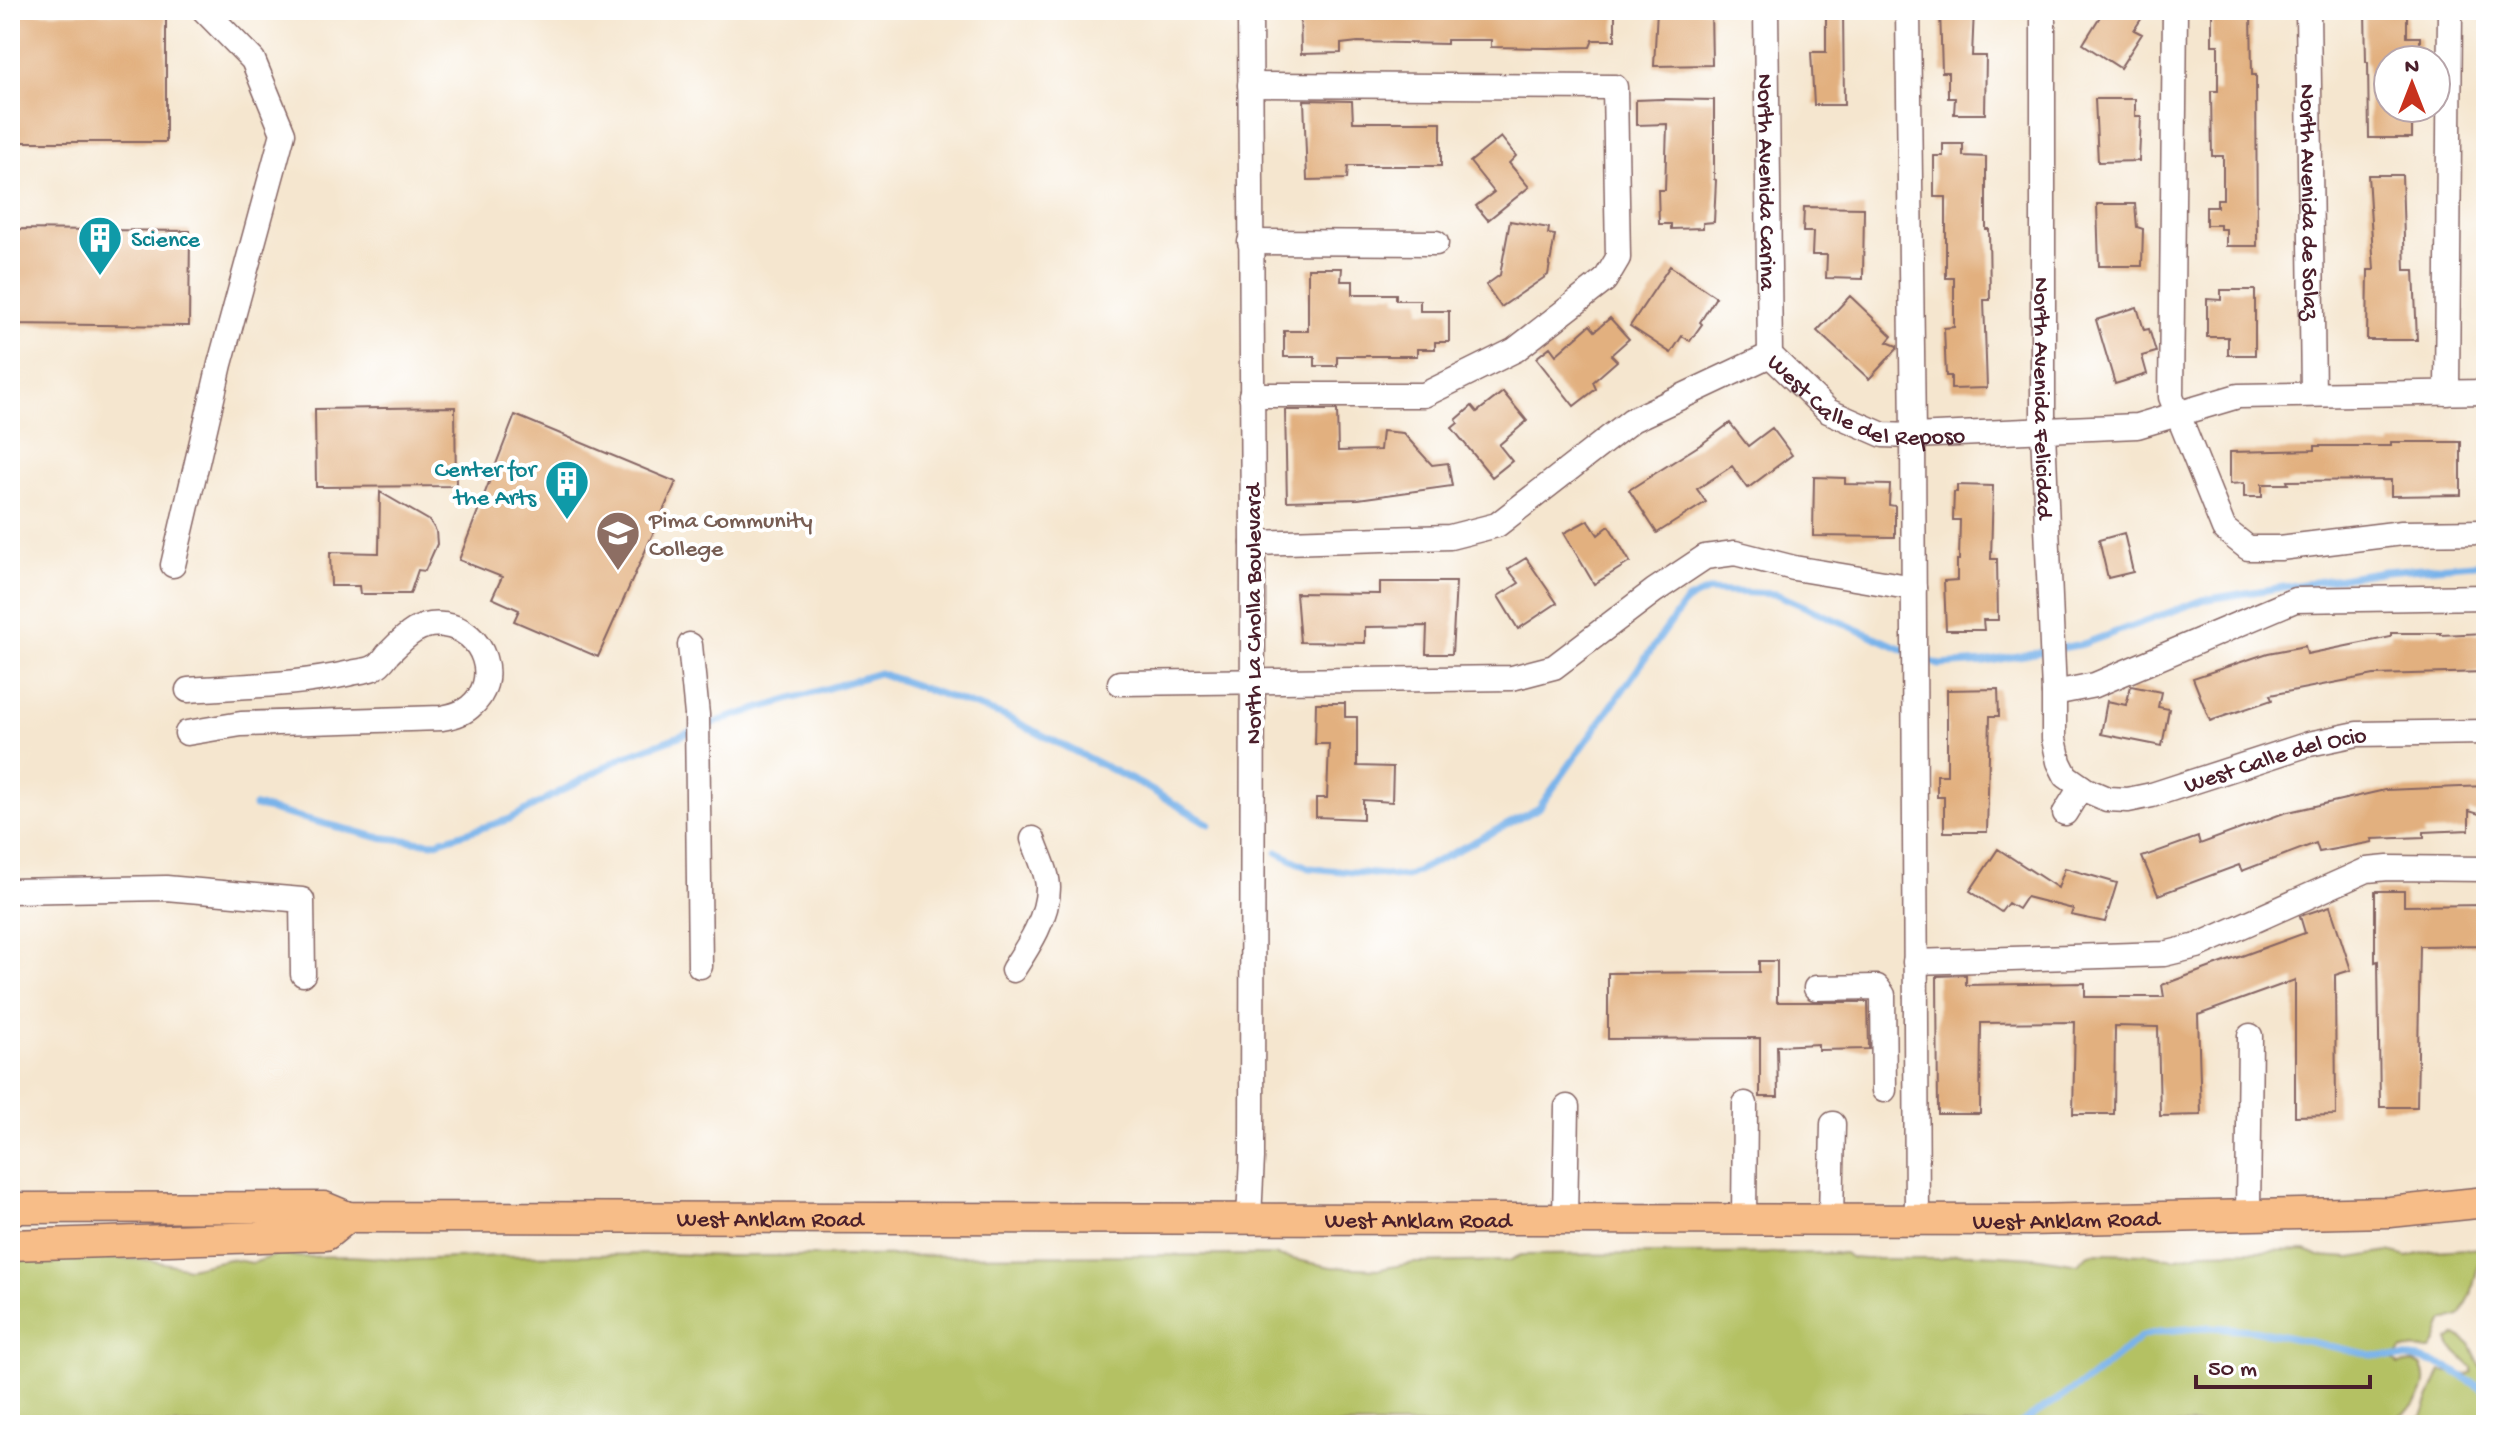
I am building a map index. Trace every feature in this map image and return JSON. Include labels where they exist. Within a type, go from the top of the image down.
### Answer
[{"type":"main road","name":"West Anklam Road","points":[[10,1208],[324,1207],[348,1217],[2029,1220],[2390,1212],[2486,1202]]},
{"type":"main road","name":"West Anklam Road","points":[[10,1245],[326,1235],[348,1217]]},
{"type":"main road","points":[[10,1233],[46,1245]]},
{"type":"street","points":[[173,565],[220,364],[283,133],[253,60],[204,10]]},
{"type":"street","name":"North La Cholla Boulevard","points":[[1249,1218],[1252,1158],[1253,543],[1250,10]]},
{"type":"street","name":"North Avenida Carina","points":[[1766,10],[1770,355]]},
{"type":"street","points":[[1908,10],[1917,1220]]},
{"type":"street","name":"North Avenida Felicidad","points":[[2043,10],[2043,431],[2054,739],[2059,762],[2066,776],[2076,784]]},
{"type":"street","points":[[2175,10],[2171,397],[2224,529],[2248,548],[2280,548],[2402,533],[2486,532]]},
{"type":"street","name":"North Avenida de Solaz","points":[[2308,10],[2313,394]]},
{"type":"street","points":[[2447,393],[2450,10]]},
{"type":"street","points":[[1250,85],[1615,87],[1618,258],[1605,280],[1515,350],[1424,395],[1251,395]]},
{"type":"street","points":[[1250,242],[1436,243]]},
{"type":"street","name":"West Calle del Reposo","points":[[1253,543],[1450,537],[1497,525],[1632,420],[1770,355],[1828,411],[1883,435],[2137,426],[2238,396],[2486,392]]},
{"type":"street","points":[[1120,683],[1512,678],[1554,667],[1654,591],[1705,557],[1735,553],[1794,568],[1914,588]]},
{"type":"street","points":[[2054,693],[2095,685],[2295,600],[2486,597]]},
{"type":"street","points":[[187,733],[241,724],[442,718],[456,715],[470,707],[480,695],[486,681],[487,665],[473,637],[444,625],[422,625],[407,635],[375,667],[323,679],[188,690]]},
{"type":"street","points":[[690,645],[697,715],[700,966]]},
{"type":"street","name":"West Calle del Ocio","points":[[2076,784],[2107,799],[2128,800],[2309,744],[2357,734],[2486,732]]},
{"type":"street","points":[[2065,813],[2076,784]]},
{"type":"street","points":[[1013,970],[1029,946],[1044,912],[1049,887],[1033,839]]},
{"type":"street","points":[[1915,962],[2164,954],[2197,946],[2367,870],[2486,869]]},
{"type":"street","points":[[10,891],[166,888],[302,900],[303,974]]},
{"type":"street","points":[[1816,988],[1877,987],[1883,995],[1884,1090]]},
{"type":"street","points":[[2248,1214],[2250,1036]]},
{"type":"street","points":[[1744,1219],[1745,1104]]},
{"type":"street","points":[[1565,1219],[1567,1107]]},
{"type":"street","points":[[1831,1219],[1833,1124]]},
{"type":"green space","points":[[2486,1248],[2486,1263],[2478,1266],[2471,1295],[2460,1316],[2444,1321],[2431,1350],[2402,1349],[2394,1360],[2398,1365],[2414,1363],[2422,1366],[2425,1377],[2421,1396],[2399,1417],[2379,1425],[10,1425],[10,1259],[85,1257],[149,1260],[189,1268],[229,1259],[253,1263],[279,1254],[409,1260],[671,1254],[1273,1255],[1331,1267],[1380,1269],[1414,1263],[1509,1261],[1521,1255],[1845,1253],[1851,1258],[1865,1259],[1941,1259],[1956,1254],[1980,1254],[2034,1257],[2078,1264],[2093,1253],[2147,1254],[2174,1259],[2202,1252],[2306,1250],[2319,1256],[2351,1258],[2389,1252],[2408,1257],[2431,1251]]},
{"type":"green space","points":[[2456,1335],[2470,1344],[2482,1369],[2486,1370],[2486,1425],[2408,1425],[2422,1416],[2441,1371],[2468,1375],[2473,1372],[2473,1368],[2450,1346],[2449,1340]]},
{"type":"building","points":[[1300,10],[1615,10],[1615,40],[1593,40],[1590,47],[1548,48],[1491,47],[1491,40],[1447,40],[1447,44],[1358,42],[1341,44],[1341,53],[1301,54]]},
{"type":"building","points":[[1657,10],[1711,10],[1712,65],[1654,66]]},
{"type":"building","points":[[1826,10],[1843,10],[1844,105],[1814,105],[1811,52],[1826,52]]},
{"type":"building","points":[[1940,10],[1974,10],[1972,56],[1986,56],[1985,114],[1954,114],[1955,98],[1948,98],[1948,72],[1942,72]]},
{"type":"building","points":[[2104,10],[2147,10],[2134,30],[2142,34],[2120,68],[2083,44]]},
{"type":"building","points":[[2212,10],[2251,10],[2252,75],[2256,75],[2257,246],[2226,246],[2226,229],[2220,229],[2220,225],[2206,225],[2206,207],[2217,207],[2217,199],[2223,199],[2223,156],[2212,156],[2211,91],[2218,91],[2218,45],[2212,45]]},
{"type":"building","points":[[2365,10],[2407,10],[2407,37],[2420,37],[2420,44],[2372,44],[2372,124],[2412,124],[2412,138],[2369,138]]},
{"type":"building","points":[[10,13],[166,13],[166,142],[10,142]]},
{"type":"building","points":[[2095,99],[2135,99],[2135,116],[2141,116],[2139,161],[2098,162]]},
{"type":"building","points":[[1304,100],[1352,101],[1353,122],[1441,122],[1441,166],[1348,166],[1347,179],[1307,180]]},
{"type":"building","points":[[1636,100],[1714,100],[1714,222],[1703,223],[1703,228],[1671,229],[1671,224],[1659,224],[1658,190],[1665,190],[1667,124],[1636,125]]},
{"type":"building","points":[[1501,137],[1516,156],[1509,163],[1529,187],[1488,220],[1476,206],[1494,192],[1470,162]]},
{"type":"building","points":[[1943,144],[1963,144],[1963,156],[1986,157],[1990,300],[1984,300],[1987,388],[1951,389],[1951,376],[1946,376],[1944,328],[1954,327],[1954,278],[1946,278],[1946,197],[1934,197],[1934,156],[1943,156]]},
{"type":"building","points":[[2368,175],[2402,175],[2405,270],[2414,270],[2417,340],[2367,340],[2368,270],[2374,270]]},
{"type":"building","points":[[2097,204],[2135,204],[2137,227],[2143,229],[2142,266],[2099,266]]},
{"type":"building","points":[[1804,207],[1864,208],[1863,279],[1826,278],[1827,255],[1812,255],[1813,232],[1803,232]]},
{"type":"building","points":[[1510,221],[1549,228],[1548,234],[1555,235],[1548,275],[1501,307],[1486,285],[1500,275]]},
{"type":"building","name":"Science","points":[[10,229],[190,231],[189,326],[10,324]]},
{"type":"building","points":[[1670,266],[1716,297],[1690,341],[1682,336],[1671,353],[1630,326]]},
{"type":"building","points":[[1308,268],[1342,268],[1341,281],[1353,281],[1353,294],[1396,294],[1396,300],[1420,300],[1420,311],[1449,311],[1449,342],[1435,342],[1435,349],[1417,349],[1417,356],[1337,356],[1337,366],[1315,366],[1315,357],[1284,357],[1284,331],[1308,331]]},
{"type":"building","points":[[2221,290],[2255,290],[2255,355],[2228,355],[2228,337],[2207,337],[2207,299],[2221,300]]},
{"type":"building","points":[[1850,296],[1892,336],[1887,342],[1897,346],[1869,379],[1817,331]]},
{"type":"building","points":[[2137,307],[2144,330],[2149,329],[2156,352],[2142,356],[2147,374],[2115,384],[2096,320]]},
{"type":"building","points":[[1610,318],[1629,339],[1611,355],[1617,361],[1593,382],[1596,389],[1574,406],[1536,358],[1550,347],[1556,355],[1590,325],[1595,331]]},
{"type":"building","points":[[1503,392],[1527,421],[1499,445],[1512,461],[1492,477],[1452,428],[1458,423],[1456,420],[1472,406],[1477,412]]},
{"type":"building","points":[[455,407],[456,486],[316,487],[315,409]]},
{"type":"building","points":[[1285,410],[1337,410],[1338,451],[1380,450],[1382,431],[1403,433],[1432,465],[1448,463],[1452,486],[1358,499],[1287,501]]},
{"type":"building","name":"Center for the Arts","points":[[515,415],[676,482],[598,657],[514,621],[519,610],[492,598],[502,577],[459,560]]},
{"type":"building","points":[[1730,423],[1748,446],[1772,428],[1792,455],[1748,488],[1732,466],[1697,489],[1706,502],[1657,533],[1629,490]]},
{"type":"building","points":[[2391,442],[2461,442],[2461,495],[2391,496],[2391,480],[2287,481],[2288,484],[2262,484],[2262,497],[2244,497],[2244,483],[2230,484],[2230,452],[2315,450],[2315,446],[2391,446]]},
{"type":"building","points":[[1814,477],[1845,478],[1845,484],[1890,485],[1889,505],[1895,506],[1895,537],[1813,536]]},
{"type":"building","points":[[1957,485],[1993,486],[1991,559],[1997,559],[1998,620],[1983,620],[1984,630],[1946,630],[1944,581],[1957,580],[1959,560],[1960,520],[1953,520]]},
{"type":"building","points":[[380,492],[430,521],[436,531],[437,544],[425,571],[418,570],[410,594],[360,594],[359,586],[331,586],[330,552],[379,553]]},
{"type":"building","points":[[1588,520],[1598,535],[1609,526],[1630,562],[1594,584],[1564,533]]},
{"type":"building","points":[[2124,533],[2133,572],[2108,578],[2099,540]]},
{"type":"building","points":[[1526,558],[1557,603],[1518,629],[1498,596],[1519,583],[1508,569]]},
{"type":"building","points":[[1380,582],[1456,582],[1452,654],[1426,654],[1427,626],[1365,627],[1365,643],[1300,642],[1296,593],[1380,594]]},
{"type":"building","points":[[2391,633],[2486,633],[2486,672],[2374,675],[2270,695],[2272,700],[2210,721],[2193,678],[2268,653],[2305,646],[2307,654],[2391,637]]},
{"type":"building","points":[[2131,686],[2161,692],[2158,707],[2169,709],[2162,746],[2101,734],[2107,701],[2126,705]]},
{"type":"building","points":[[1998,689],[1999,716],[1990,716],[1987,832],[1944,832],[1944,797],[1937,797],[1937,775],[1947,775],[1947,690]]},
{"type":"building","points":[[1316,703],[1345,703],[1345,717],[1357,717],[1357,766],[1393,767],[1392,802],[1363,800],[1363,819],[1316,817],[1316,798],[1327,798],[1329,744],[1315,744]]},
{"type":"building","points":[[2486,786],[2486,816],[2469,811],[2469,830],[2424,832],[2424,837],[2372,839],[2373,842],[2319,852],[2316,843],[2242,871],[2239,865],[2158,895],[2142,857],[2198,837],[2200,844],[2284,813],[2385,790]]},
{"type":"building","points":[[1998,849],[2058,888],[2065,868],[2117,883],[2105,922],[2071,915],[2073,909],[2026,897],[2018,909],[2008,903],[2001,912],[1970,891]]},
{"type":"building","points":[[2375,891],[2404,891],[2404,906],[2486,905],[2486,945],[2420,946],[2417,1107],[2380,1107]]},
{"type":"building","points":[[2330,906],[2351,970],[2335,975],[2336,1115],[2295,1116],[2295,980],[2198,1015],[2201,1115],[2160,1116],[2158,1027],[2115,1026],[2114,1114],[2073,1114],[2075,1022],[1981,1023],[1980,1114],[1938,1114],[1937,976],[1966,975],[1966,985],[2085,983],[2085,997],[2164,997],[2162,985],[2305,933],[2300,916]]},
{"type":"building","points":[[1759,961],[1777,961],[1777,1002],[1868,1002],[1869,1049],[1818,1050],[1818,1044],[1777,1046],[1778,1097],[1760,1097],[1760,1038],[1608,1039],[1608,973],[1759,972]]},
{"type":"waterway","points":[[1920,657],[1939,665],[1985,662],[2083,644],[2203,600],[2384,571],[2486,563]]},
{"type":"waterway","points":[[1277,852],[1309,868],[1406,877],[1539,808],[1686,601],[1708,591],[1776,594],[1909,652]]},
{"type":"waterway","points":[[255,806],[377,837],[433,843],[510,819],[623,757],[731,717],[879,673],[1004,716],[1146,787],[1209,824]]},
{"type":"waterway","points":[[2018,1425],[2088,1380],[2142,1336],[2210,1327],[2254,1330],[2372,1355],[2420,1359],[2447,1367],[2486,1391]]},
{"type":"place","name":"Science","points":[[100,277]]},
{"type":"place","name":"Center for the Arts","points":[[567,521]]},
{"type":"place","name":"Pima Community College","points":[[618,572]]}]
